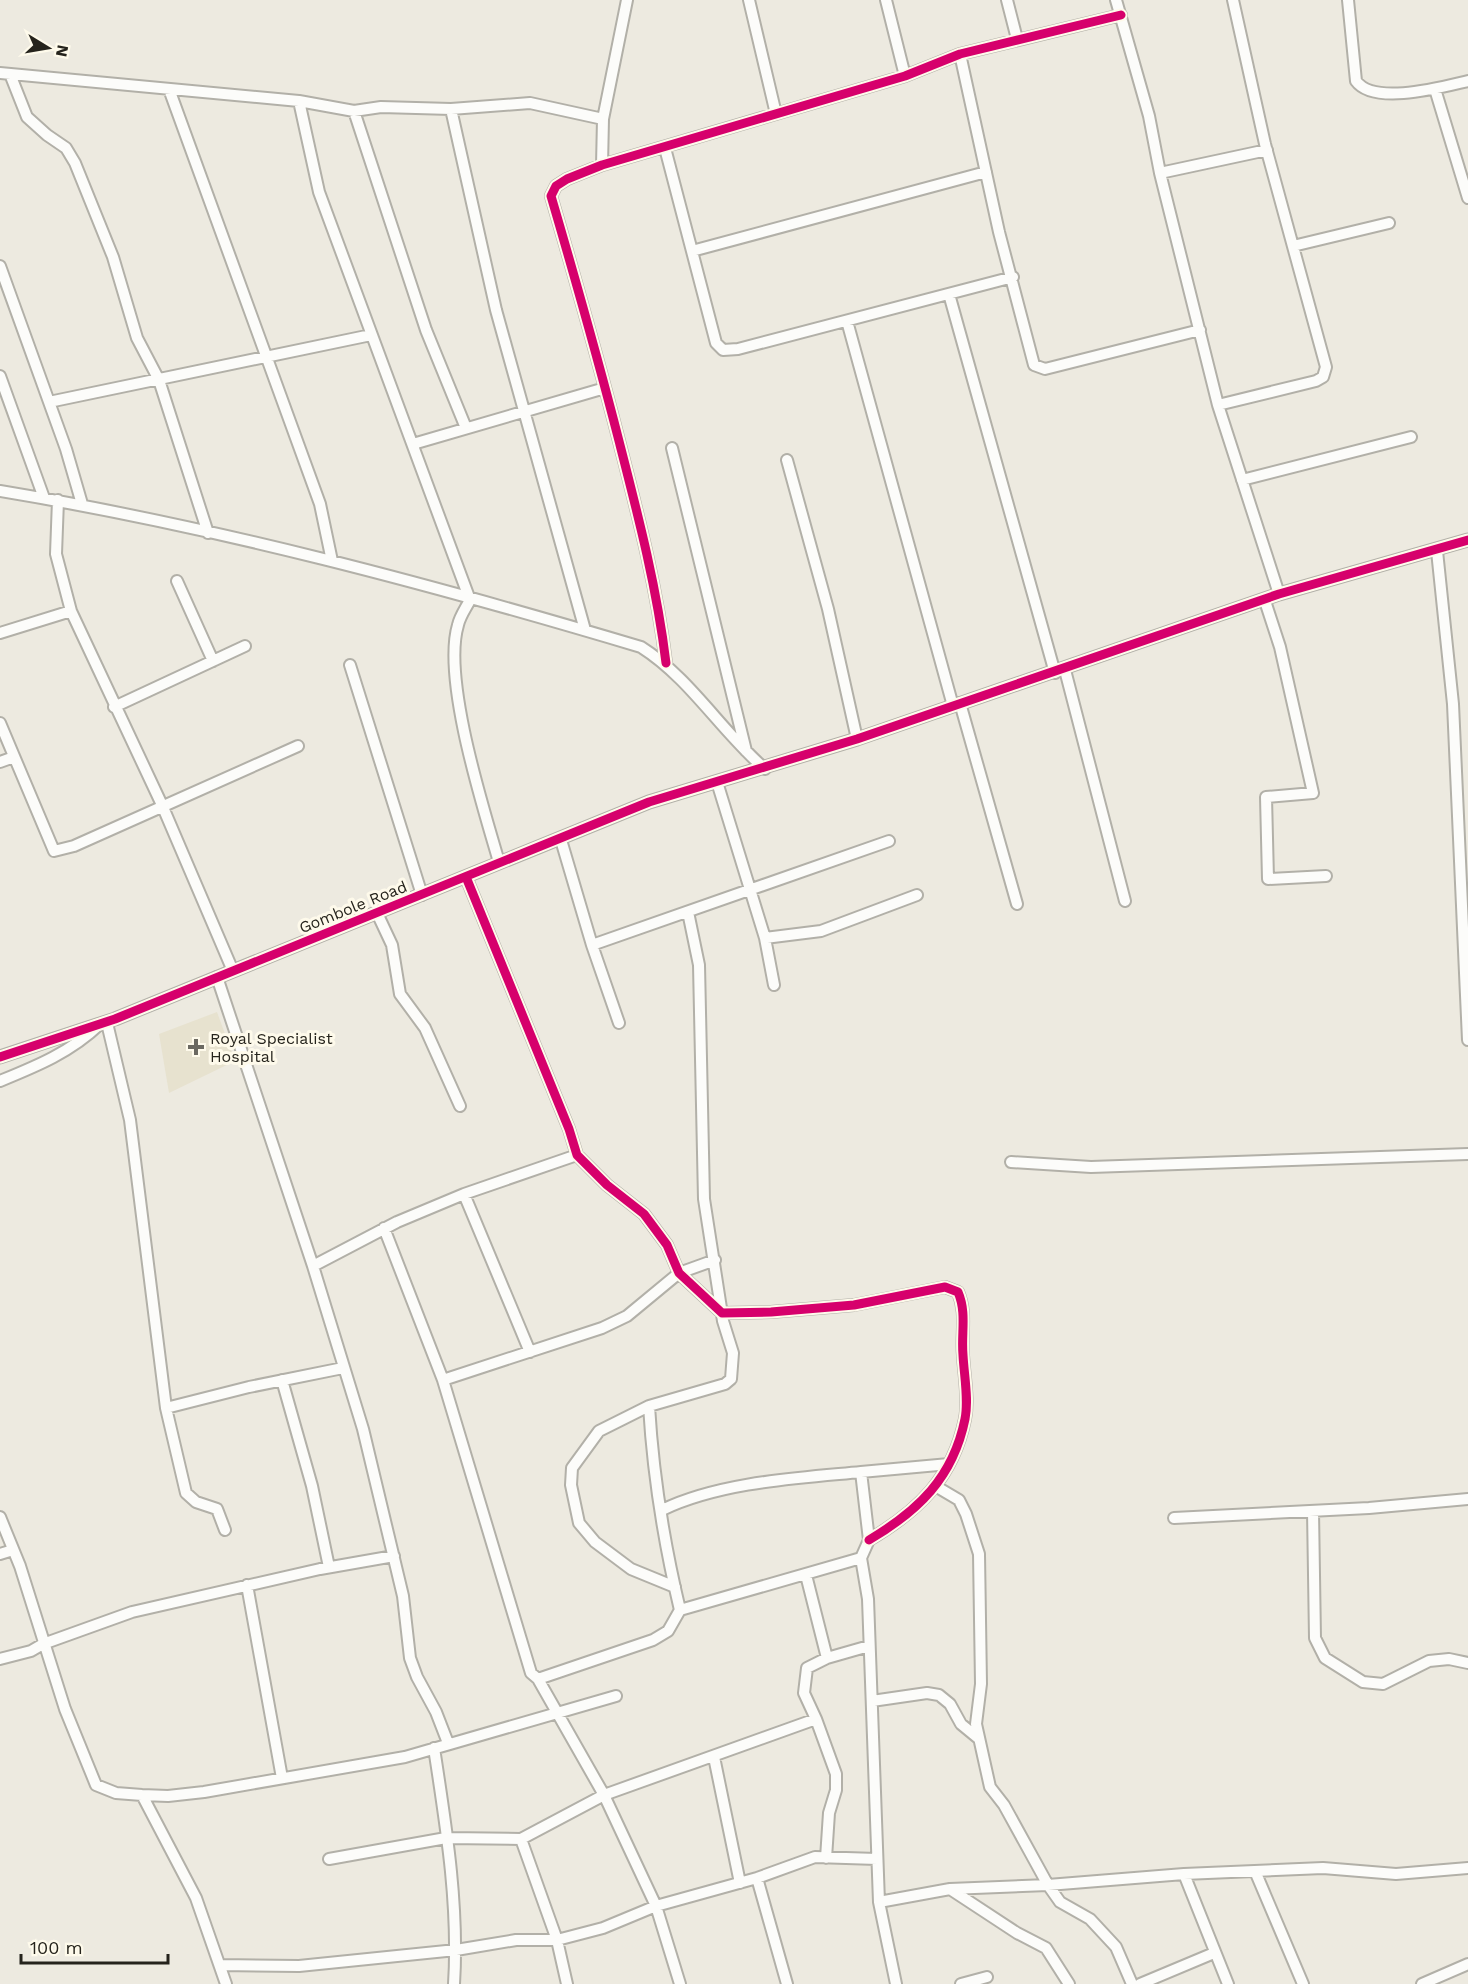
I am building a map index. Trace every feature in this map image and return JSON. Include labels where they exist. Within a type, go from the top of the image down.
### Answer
[{"type":"street","points":[[602,165],[603,119],[627,0]]},
{"type":"street","points":[[749,0],[776,114]]},
{"type":"street","points":[[886,0],[905,76]]},
{"type":"street","points":[[1006,0],[1017,39]]},
{"type":"street","points":[[1116,0],[1149,116],[1160,174],[1218,405],[1279,594]]},
{"type":"street","points":[[1218,405],[1323,377],[1326,367],[1267,150],[1233,0]]},
{"type":"street","points":[[1348,0],[1356,81],[1361,88],[1371,92],[1435,88],[1468,81]]},
{"type":"street","points":[[666,663],[660,614],[643,534],[551,196],[556,186],[567,178],[602,165],[905,76],[960,54],[1121,15]]},
{"type":"street","points":[[960,54],[986,172],[1034,365],[1045,369],[1200,330]]},
{"type":"street","points":[[5,73],[300,101],[354,111],[381,107],[451,109],[530,103],[603,119]]},
{"type":"street","points":[[5,73],[27,117],[66,148],[75,163],[113,256],[137,338],[159,380],[208,533]]},
{"type":"street","points":[[1435,88],[1468,198]]},
{"type":"street","points":[[169,89],[320,504],[332,561]]},
{"type":"street","points":[[300,101],[319,192],[470,600],[458,624],[454,676],[482,804],[499,862]]},
{"type":"street","points":[[451,109],[496,310],[585,630]]},
{"type":"street","points":[[354,111],[426,330],[466,428]]},
{"type":"street","points":[[665,148],[716,343],[723,350],[738,350],[1013,277]]},
{"type":"street","points":[[1160,174],[1267,150]]},
{"type":"street","points":[[692,250],[986,172]]},
{"type":"street","points":[[1293,246],[1389,223]]},
{"type":"street","points":[[0,266],[49,402],[82,504]]},
{"type":"street","points":[[949,294],[1125,901]]},
{"type":"street","points":[[847,321],[1017,904]]},
{"type":"street","points":[[49,402],[371,334]]},
{"type":"street","points":[[0,376],[44,498]]},
{"type":"street","points":[[413,444],[523,410],[605,388]]},
{"type":"street","points":[[1242,480],[1411,437]]},
{"type":"street","points":[[672,448],[747,754]]},
{"type":"street","points":[[787,460],[828,609],[857,739]]},
{"type":"street","points":[[0,491],[82,504],[332,561],[641,647],[666,663],[747,754],[765,769]]},
{"type":"street","points":[[58,500],[56,554],[71,611],[114,707],[162,805],[233,970]]},
{"type":"street","name":"Gombole Road","points":[[0,1057],[104,1023],[499,862],[561,840],[649,802],[765,769],[857,739],[1265,601],[1279,594],[1437,551],[1468,540]]},
{"type":"street","points":[[1437,551],[1453,704],[1468,980],[1468,1040]]},
{"type":"street","points":[[177,581],[213,661]]},
{"type":"street","points":[[1265,601],[1280,647],[1313,793],[1266,797],[1268,879],[1326,876]]},
{"type":"street","points":[[0,633],[71,611]]},
{"type":"street","points":[[114,707],[245,646]]},
{"type":"street","points":[[350,665],[422,895]]},
{"type":"street","points":[[0,723],[54,851],[74,846],[298,746]]},
{"type":"street","points":[[0,762],[14,757]]},
{"type":"street","points":[[717,782],[765,939],[774,985]]},
{"type":"street","points":[[561,840],[592,945],[619,1023]]},
{"type":"street","points":[[592,945],[889,841]]},
{"type":"street","points":[[466,877],[569,1129],[577,1155],[649,1220],[667,1245],[679,1273],[722,1313],[771,1312],[854,1305],[945,1287],[958,1293],[964,1311],[966,1419],[938,1487],[896,1524],[869,1540]]},
{"type":"street","points":[[765,939],[821,931],[917,895]]},
{"type":"street","points":[[675,1587],[631,1569],[595,1542],[579,1523],[571,1485],[572,1468],[599,1431],[649,1406],[725,1384],[731,1379],[733,1353],[722,1313],[704,1199],[699,965],[688,912]]},
{"type":"street","points":[[377,913],[392,945],[400,994],[425,1028],[460,1106]]},
{"type":"street","points":[[217,977],[313,1266],[363,1429],[403,1596],[411,1658],[417,1677],[436,1712],[448,1743]]},
{"type":"street","points":[[0,1081],[50,1060],[81,1042],[104,1023],[130,1120],[166,1408],[186,1493],[195,1502],[217,1509],[225,1530]]},
{"type":"street","points":[[1011,1161],[1091,1167],[1468,1154]]},
{"type":"street","points":[[313,1266],[384,1228],[464,1194],[577,1155]]},
{"type":"street","points":[[464,1194],[530,1352]]},
{"type":"street","points":[[384,1228],[443,1380],[531,1673],[538,1679],[604,1795],[656,1906],[680,1984]]},
{"type":"street","points":[[443,1380],[530,1352],[627,1316],[679,1273],[715,1260]]},
{"type":"street","points":[[166,1408],[343,1368]]},
{"type":"street","points":[[282,1380],[312,1486],[329,1567]]},
{"type":"street","points":[[538,1679],[654,1640],[668,1631],[680,1610],[665,1545],[662,1510],[651,1445],[649,1406]]},
{"type":"street","points":[[662,1510],[688,1497],[827,1474],[949,1464]]},
{"type":"street","points":[[861,1472],[869,1540],[861,1558],[868,1599],[879,1902],[896,1984]]},
{"type":"street","points":[[938,1487],[958,1500],[966,1514],[979,1554],[981,1684],[975,1724],[990,1787],[1004,1805],[1048,1885],[1060,1902],[1090,1919],[1116,1947],[1132,1984]]},
{"type":"street","points":[[1174,1518],[1313,1511],[1468,1499]]},
{"type":"street","points":[[1313,1511],[1315,1638],[1325,1658],[1363,1682],[1383,1684],[1429,1661],[1449,1659],[1468,1662]]},
{"type":"street","points":[[0,1517],[65,1709],[96,1785],[116,1793],[142,1795],[192,1793],[405,1757],[616,1696]]},
{"type":"street","points":[[0,1554],[13,1550]]},
{"type":"street","points":[[0,1659],[31,1651],[43,1644],[132,1612],[329,1567],[394,1556]]},
{"type":"street","points":[[680,1610],[861,1558]]},
{"type":"street","points":[[806,1575],[827,1658]]},
{"type":"street","points":[[247,1585],[282,1778]]},
{"type":"street","points":[[826,1858],[829,1813],[836,1790],[836,1774],[804,1693],[807,1668],[827,1658],[869,1646]]},
{"type":"street","points":[[872,1701],[927,1693],[939,1695],[950,1704],[961,1724],[978,1738]]},
{"type":"street","points":[[328,1859],[446,1838],[521,1839],[604,1795],[816,1719]]},
{"type":"street","points":[[434,1748],[454,1889],[456,1950],[454,1984]]},
{"type":"street","points":[[714,1756],[740,1882]]},
{"type":"street","points":[[142,1795],[196,1898],[226,1984]]},
{"type":"street","points":[[521,1839],[557,1940],[567,1984]]},
{"type":"street","points":[[220,1965],[299,1966],[456,1950],[516,1940],[557,1940],[603,1928],[656,1906],[757,1878],[815,1857],[877,1859]]},
{"type":"street","points":[[879,1902],[950,1889],[1048,1885],[1184,1874],[1323,1868],[1396,1874],[1468,1868]]},
{"type":"street","points":[[1255,1871],[1303,1984]]},
{"type":"street","points":[[1184,1874],[1228,1984]]},
{"type":"street","points":[[757,1878],[788,1984]]},
{"type":"street","points":[[950,1889],[1017,1933],[1046,1948],[1069,1984]]},
{"type":"street","points":[[1140,1984],[1214,1953]]},
{"type":"street","points":[[1422,1984],[1468,1964]]},
{"type":"street","points":[[961,1984],[987,1977]]},
{"type":"shaded area","name":"Royal Specialist Hospital","points":[[217,1012],[235,1061],[169,1093],[159,1034]]},
{"type":"cycle path","points":[[666,663],[652,579],[633,496],[595,349],[551,196],[556,186],[602,165],[905,76],[960,54],[1121,15]]},
{"type":"cycle path","points":[[0,1057],[115,1019],[649,802],[857,739],[1279,594],[1468,540]]},
{"type":"cycle path","points":[[466,877],[569,1129],[577,1155],[607,1185],[644,1214],[667,1245],[679,1273],[722,1313],[771,1312],[854,1305],[945,1287],[958,1292],[963,1315],[967,1404],[959,1440],[952,1459],[931,1491],[903,1517],[869,1540]]},
{"type":"place","name":"Royal Specialist Hospital","points":[[196,1047]]}]
